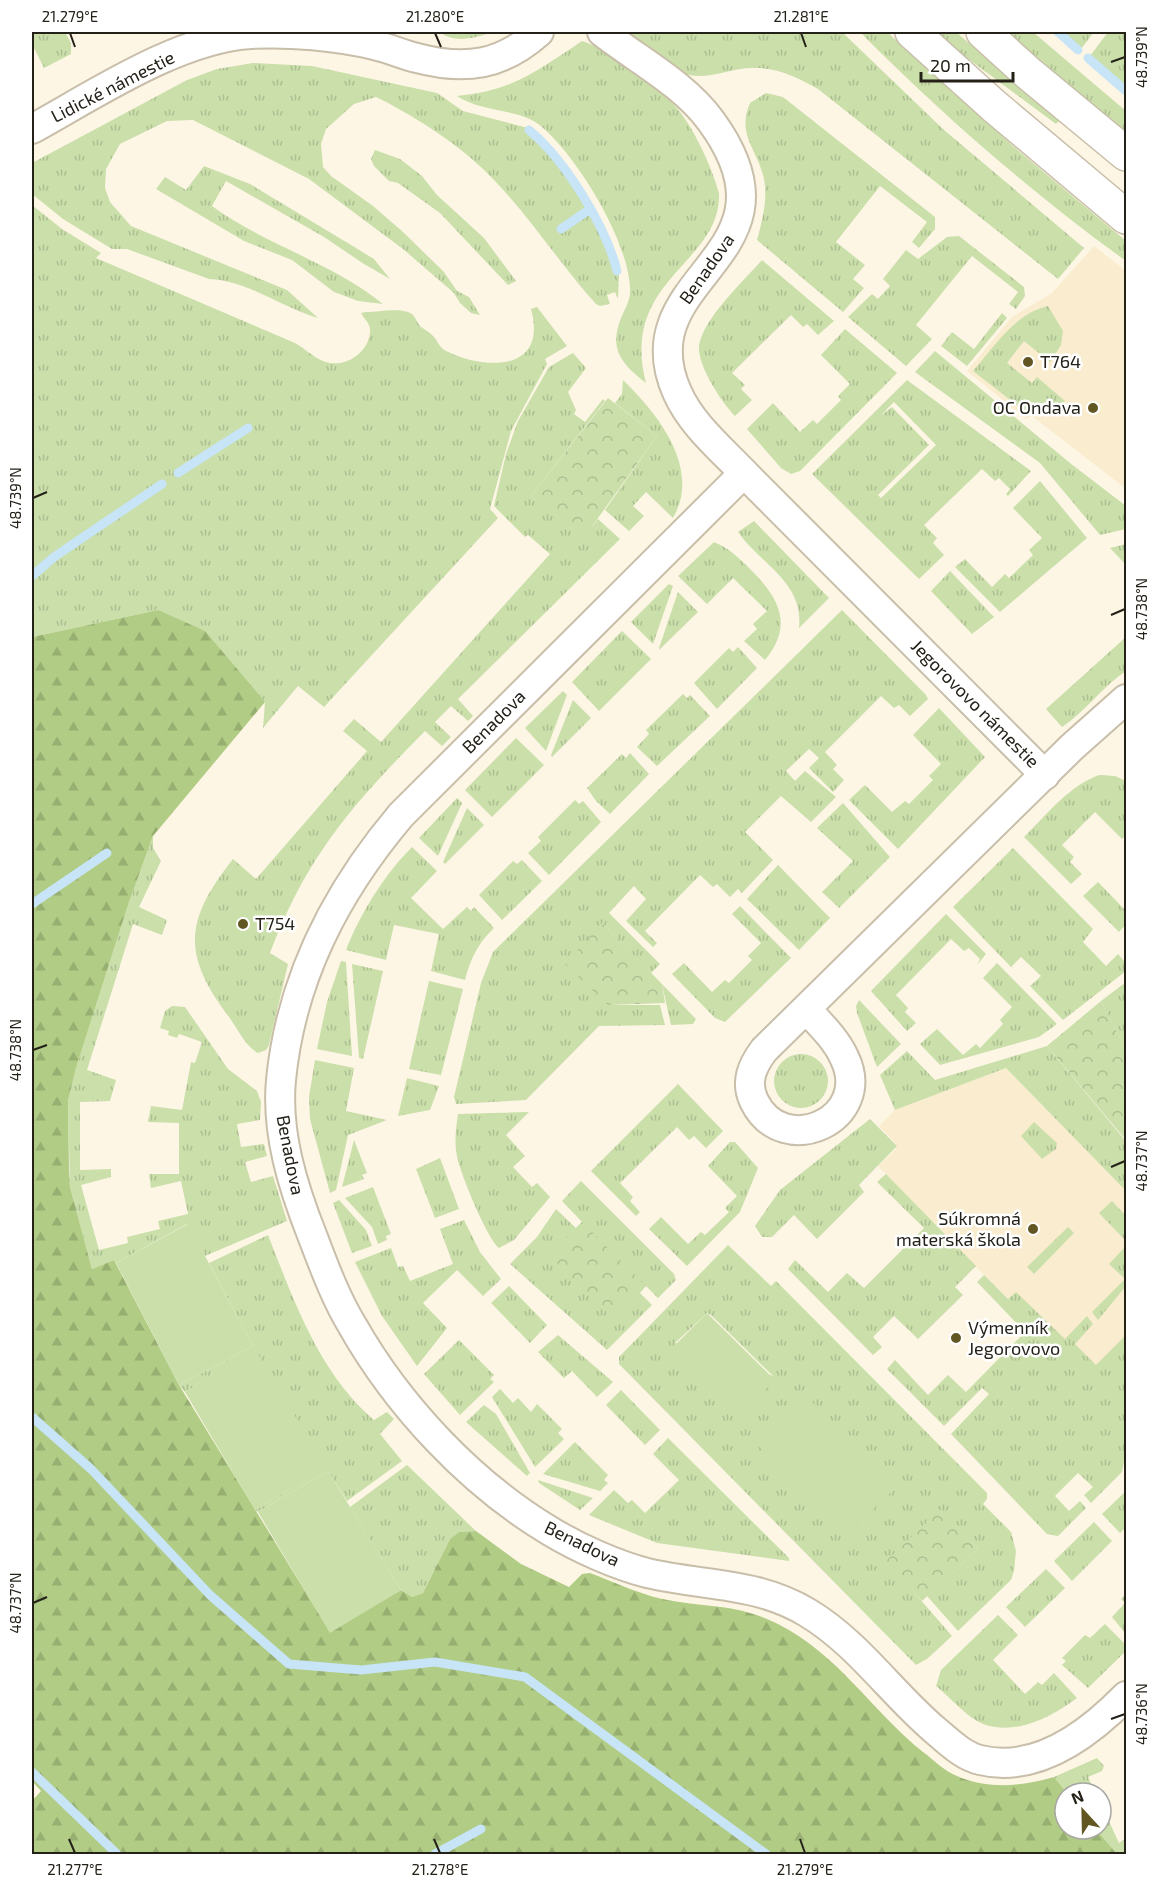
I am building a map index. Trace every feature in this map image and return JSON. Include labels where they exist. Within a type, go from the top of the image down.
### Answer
[{"type":"street","name":"Lidické námestie","points":[[32,129],[164,59],[223,39],[252,34],[376,38],[417,58],[450,65],[481,64],[507,55],[539,32]]},
{"type":"street","name":"Benadova","points":[[602,32],[701,110],[720,134],[740,181],[743,196],[735,231],[716,260],[682,301],[671,324],[667,344],[671,378],[684,406],[744,473],[401,815],[370,852],[348,884],[327,919],[308,971],[285,1053],[281,1082],[281,1123],[296,1193],[336,1294],[376,1364],[438,1438],[468,1469],[511,1504],[551,1532],[646,1573],[748,1588],[808,1612],[856,1653],[943,1737],[966,1755],[982,1761],[1011,1762],[1044,1755],[1068,1744],[1106,1717],[1126,1696]]},
{"type":"street","points":[[912,32],[994,106],[1126,217]]},
{"type":"street","points":[[983,32],[1027,72],[1126,154]]},
{"type":"street","name":"Jegorovovo námestie","points":[[744,473],[1045,775],[807,1010]]},
{"type":"street","points":[[1045,775],[1121,714]]},
{"type":"shaded area","points":[[1094,246],[1126,271],[1126,489],[1032,416],[1026,419],[967,371],[1012,317],[1052,293]]},
{"type":"shaded area","name":"Súkromná materská škola","points":[[1006,1068],[1126,1191],[1126,1414],[984,1275],[878,1166],[896,1149],[896,1144],[879,1126],[895,1110]]},
{"type":"green space","points":[[32,32],[65,32],[71,43],[71,54],[44,68],[32,44]]},
{"type":"green space","points":[[440,32],[492,32],[472,38],[458,39]]},
{"type":"green space","points":[[627,32],[842,32],[944,130],[1084,248],[1058,279],[818,89],[786,74],[761,68],[700,76],[683,73],[660,60]]},
{"type":"green space","points":[[860,32],[887,32],[1014,147],[1126,241],[1126,261],[988,152]]},
{"type":"green space","points":[[932,32],[956,32],[1059,121],[1056,124]]},
{"type":"green space","points":[[1007,32],[1033,32],[1126,111],[1126,133]]},
{"type":"green space","points":[[1062,32],[1094,32],[1081,49]]},
{"type":"green space","points":[[1108,32],[1126,32],[1126,88],[1090,56]]},
{"type":"green space","points":[[582,41],[593,45],[632,70],[658,89],[676,107],[702,148],[719,194],[715,218],[705,238],[658,296],[646,319],[641,348],[646,383],[625,363],[617,348],[617,329],[630,296],[627,269],[611,224],[585,179],[556,141],[533,121],[512,113],[478,105],[457,96],[493,90],[523,78]]},
{"type":"green space","points":[[253,63],[312,66],[437,93],[463,111],[528,128],[527,131],[567,176],[593,216],[611,255],[615,272],[619,273],[618,299],[615,292],[607,295],[610,304],[600,306],[596,304],[513,201],[483,169],[432,129],[376,97],[354,104],[326,129],[321,144],[323,167],[331,176],[373,206],[403,232],[444,272],[457,291],[469,297],[480,315],[471,313],[460,303],[454,293],[403,249],[309,179],[193,120],[167,121],[120,144],[106,169],[105,188],[110,202],[131,226],[287,290],[318,318],[238,284],[209,279],[127,249],[112,249],[63,219],[32,194],[32,163],[187,80],[217,69]]},
{"type":"green space","points":[[766,93],[783,97],[935,217],[935,229],[919,248],[912,242],[927,222],[880,186],[836,242],[865,265],[853,279],[864,288],[843,312],[757,240],[764,210],[765,187],[745,124],[750,103]]},
{"type":"green space","points":[[375,150],[400,159],[422,176],[437,195],[484,238],[516,281],[508,285],[440,213],[398,183],[389,181],[374,166],[371,159]]},
{"type":"green space","points":[[204,166],[250,184],[374,259],[390,279],[324,237],[226,181],[212,206],[254,232],[342,276],[383,304],[358,301],[334,292],[292,260],[244,241],[156,189],[165,177],[186,190]]},
{"type":"green space","points":[[32,205],[62,229],[101,253],[96,258],[295,343],[323,361],[339,363],[361,352],[366,345],[370,329],[361,313],[393,310],[411,313],[420,326],[433,336],[444,350],[479,362],[510,361],[522,355],[531,345],[534,329],[531,309],[537,307],[567,346],[545,359],[547,364],[511,431],[490,509],[498,518],[324,707],[298,686],[263,728],[265,702],[158,610],[32,637]]},
{"type":"green space","points":[[959,236],[1024,287],[1025,296],[1016,309],[1009,304],[1018,292],[972,256],[916,325],[932,339],[906,366],[848,317],[872,294],[878,299],[890,286],[883,279],[906,250],[918,259],[947,237]]},
{"type":"green space","points":[[762,260],[834,321],[818,335],[807,324],[803,327],[791,315],[732,373],[745,385],[741,389],[752,400],[735,416],[717,393],[706,373],[699,354],[699,346],[702,335],[716,312]]},
{"type":"green space","points":[[1048,306],[1063,331],[1061,345],[1050,362],[1024,341],[1007,363],[1032,383],[1037,377],[1065,401],[1055,415],[1041,403],[1034,413],[1022,409],[973,371],[1015,324],[1036,310]]},
{"type":"green space","points":[[1002,313],[1007,318],[967,366],[941,346],[952,332],[974,349]]},
{"type":"green space","points":[[845,329],[897,373],[800,471],[791,474],[781,468],[747,429],[773,403],[800,432],[813,420],[817,424],[841,400],[838,396],[850,384],[821,355]]},
{"type":"green space","points":[[935,351],[1070,463],[1126,506],[1126,529],[1100,535],[1040,463],[915,372]]},
{"type":"green space","points":[[573,353],[586,368],[568,392],[576,410],[574,414],[585,422],[603,399],[605,401],[531,496],[583,538],[598,519],[620,539],[458,699],[473,716],[468,721],[451,706],[435,722],[451,737],[442,746],[425,731],[354,807],[334,833],[300,887],[270,953],[288,964],[269,1045],[266,1050],[258,1053],[242,1037],[203,975],[197,956],[195,938],[198,920],[205,901],[233,859],[256,879],[367,751],[343,731],[354,719],[381,742],[550,554],[528,535],[525,537],[494,506],[506,454],[518,421],[549,367]]},
{"type":"green space","points":[[623,380],[649,408],[672,443],[679,461],[682,480],[681,499],[673,518],[646,492],[633,506],[644,516],[629,531],[605,510],[657,436],[615,403],[622,394]]},
{"type":"green space","points":[[907,380],[1031,471],[1008,496],[1006,494],[1010,489],[999,478],[995,481],[982,469],[924,525],[937,538],[933,543],[944,555],[919,579],[812,474]],"holes":[[[894,402],[936,445],[881,498],[878,495],[929,445],[892,407],[880,416]]]},
{"type":"green space","points":[[608,398],[657,436],[583,539],[531,496]]},
{"type":"green space","points":[[1040,481],[1087,538],[1000,612],[955,567],[965,559],[992,587],[1005,574],[1009,578],[1033,555],[1029,550],[1042,538],[1013,508]]},
{"type":"green space","points":[[754,521],[829,598],[799,628],[799,612],[788,586],[738,532]]},
{"type":"green space","points":[[714,542],[729,550],[742,561],[761,580],[775,602],[781,624],[774,647],[765,660],[744,641],[757,629],[753,624],[767,611],[733,578],[707,604],[678,576]]},
{"type":"green space","points":[[1126,544],[1126,565],[1110,548]]},
{"type":"green space","points":[[950,571],[994,617],[972,634],[931,591]]},
{"type":"green space","points":[[669,584],[673,586],[653,644],[631,622]]},
{"type":"green space","points":[[678,592],[698,612],[659,650],[659,648]]},
{"type":"green space","points":[[158,610],[205,631],[265,702],[153,836],[129,902],[76,1068],[68,1101],[70,1187],[92,1269],[114,1260],[179,1385],[330,1632],[401,1590],[412,1597],[423,1593],[450,1539],[459,1532],[476,1531],[521,1564],[569,1587],[582,1574],[590,1573],[654,1597],[746,1612],[778,1624],[819,1651],[905,1736],[952,1774],[993,1785],[1030,1783],[1054,1777],[1057,1781],[1053,1781],[1053,1841],[1106,1841],[1117,1854],[32,1854],[32,1801],[41,1791],[32,1781],[32,637]]},
{"type":"green space","points":[[842,610],[928,699],[910,716],[899,705],[894,708],[881,696],[825,752],[837,765],[833,769],[844,780],[833,792],[809,768],[819,758],[809,749],[786,771],[795,781],[805,771],[836,797],[811,822],[781,796],[745,832],[773,860],[742,893],[738,889],[730,897],[717,884],[713,887],[700,875],[645,931],[657,943],[653,947],[626,921],[646,899],[634,886],[609,913],[660,964],[651,973],[602,923],[608,1005],[660,1005],[665,1025],[599,1026],[526,1100],[456,1104],[454,1097],[481,983],[493,952]]},
{"type":"green space","points":[[622,631],[651,659],[599,711],[572,682]]},
{"type":"green space","points":[[1126,637],[1126,671],[1062,727],[1046,709]]},
{"type":"green space","points":[[738,647],[757,668],[717,709],[694,683],[729,648],[733,652]]},
{"type":"green space","points":[[563,691],[567,695],[546,751],[525,728]]},
{"type":"green space","points":[[683,694],[687,698],[690,695],[710,716],[657,766],[637,747],[649,734],[646,730]]},
{"type":"green space","points":[[573,700],[591,718],[552,757],[551,755]]},
{"type":"green space","points":[[939,708],[985,757],[898,849],[849,800],[865,785],[892,812],[905,801],[909,804],[933,780],[929,776],[941,764],[913,735]]},
{"type":"green space","points":[[516,738],[544,765],[492,817],[465,790]]},
{"type":"green space","points":[[630,753],[649,774],[610,814],[596,801],[587,788],[622,754],[626,758]]},
{"type":"green space","points":[[1099,775],[1115,776],[1126,781],[1126,835],[1122,839],[1095,812],[1062,845],[1074,857],[1070,862],[1082,874],[1071,884],[1024,837],[1068,793]]},
{"type":"green space","points":[[457,798],[462,803],[438,856],[419,838]]},
{"type":"green space","points":[[575,800],[579,804],[583,801],[601,822],[549,875],[528,853],[541,841],[538,837]]},
{"type":"green space","points":[[843,803],[890,857],[839,908],[822,892],[853,861],[817,828]]},
{"type":"green space","points":[[467,808],[484,825],[445,864],[443,862]]},
{"type":"green space","points":[[153,836],[153,848],[161,861],[139,907],[167,920],[162,935],[133,924],[87,1070],[116,1080],[110,1101],[80,1102],[80,1170],[111,1169],[111,1177],[81,1185],[99,1250],[128,1243],[127,1237],[160,1229],[158,1221],[188,1214],[181,1181],[151,1188],[149,1174],[179,1174],[179,1123],[148,1122],[151,1106],[182,1110],[191,1062],[195,1063],[202,1042],[179,1034],[177,1038],[168,1035],[169,1031],[160,1028],[165,1011],[172,1006],[185,1007],[228,1069],[257,1091],[261,1102],[260,1120],[237,1124],[241,1147],[264,1144],[267,1156],[245,1162],[251,1182],[273,1176],[287,1221],[205,1256],[187,1224],[116,1263],[114,1260],[92,1269],[70,1187],[68,1101],[76,1068],[129,902]]},
{"type":"green space","points":[[412,847],[437,871],[411,898],[443,929],[467,907],[471,911],[474,907],[494,928],[476,951],[465,980],[431,971],[439,934],[394,925],[386,960],[346,950],[374,896]]},
{"type":"green space","points":[[1013,848],[1093,929],[1083,942],[1106,966],[1118,954],[1126,963],[1126,971],[1063,1020],[1030,986],[1041,976],[1021,957],[1011,967],[953,907]]},
{"type":"green space","points":[[522,860],[542,881],[502,920],[479,895],[513,861],[517,864]]},
{"type":"green space","points":[[778,865],[830,918],[799,950],[747,899]]},
{"type":"green space","points":[[1098,882],[1126,911],[1126,924],[1119,932],[1083,896]]},
{"type":"green space","points":[[740,906],[791,958],[725,1022],[715,1018],[672,974],[684,963],[712,992],[725,980],[729,983],[752,960],[748,956],[761,943],[732,914]]},
{"type":"green space","points":[[946,914],[986,954],[977,965],[980,959],[969,948],[964,951],[951,939],[896,995],[908,1008],[905,1012],[916,1023],[907,1031],[871,991]]},
{"type":"green space","points":[[602,923],[662,984],[665,1003],[608,1005],[565,964]]},
{"type":"green space","points":[[341,961],[346,962],[352,1056],[317,1049],[327,1002]]},
{"type":"green space","points":[[997,963],[1057,1024],[1039,1037],[940,1065],[920,1044],[937,1029],[963,1055],[976,1044],[980,1048],[1003,1024],[1000,1020],[1012,1007],[983,978]]},
{"type":"green space","points":[[352,964],[383,971],[363,1059],[359,1058]]},
{"type":"green space","points":[[429,981],[463,989],[441,1075],[409,1069]]},
{"type":"green space","points":[[1126,982],[1126,1050],[1101,1001]]},
{"type":"green space","points":[[662,984],[696,1019],[693,1024],[671,1025]]},
{"type":"green space","points":[[859,1000],[901,1044],[877,1067],[857,1013],[856,1006]]},
{"type":"green space","points":[[1101,1001],[1126,1050],[1125,1139],[1047,1046]]},
{"type":"green space","points":[[1047,1046],[1124,1139],[1126,1137],[1126,1191],[1006,1068],[895,1110],[880,1075],[907,1051],[935,1080]]},
{"type":"green space","points":[[796,1054],[806,1054],[816,1058],[824,1066],[828,1081],[824,1096],[816,1104],[806,1108],[796,1108],[786,1104],[778,1096],[774,1086],[774,1076],[778,1066],[786,1058]]},
{"type":"green space","points":[[315,1060],[354,1068],[346,1111],[387,1120],[348,1135],[336,1190],[330,1193],[310,1119],[309,1097]]},
{"type":"green space","points":[[407,1078],[439,1086],[430,1110],[398,1116]]},
{"type":"green space","points":[[678,1084],[723,1131],[706,1148],[694,1136],[689,1140],[677,1127],[620,1183],[633,1197],[630,1201],[640,1212],[636,1216],[591,1171]]},
{"type":"green space","points":[[529,1112],[506,1135],[525,1156],[513,1167],[532,1187],[537,1183],[550,1197],[514,1240],[499,1248],[481,1219],[459,1164],[455,1140],[458,1114]]},
{"type":"green space","points":[[870,1119],[897,1146],[859,1185],[864,1192],[817,1239],[794,1215],[772,1237],[762,1237],[755,1226],[780,1190]]},
{"type":"green space","points":[[1034,1122],[1057,1143],[1056,1149],[1042,1159],[1021,1136]]},
{"type":"green space","points":[[354,1140],[367,1173],[362,1175],[364,1179],[342,1187]]},
{"type":"green space","points":[[730,1142],[735,1142],[758,1168],[740,1212],[687,1266],[649,1229],[661,1217],[688,1244],[701,1232],[705,1235],[729,1212],[725,1208],[737,1196],[708,1166]]},
{"type":"green space","points":[[440,1158],[459,1209],[435,1218],[416,1169]]},
{"type":"green space","points":[[886,1174],[976,1266],[955,1287],[963,1295],[918,1339],[894,1316],[873,1337],[882,1347],[873,1355],[788,1269],[795,1260],[828,1292],[847,1273],[864,1288],[924,1228],[877,1182]]},
{"type":"green space","points":[[581,1181],[674,1274],[676,1280],[658,1298],[646,1286],[640,1293],[652,1305],[607,1350],[510,1264],[537,1237],[556,1209],[576,1228],[582,1222],[562,1201]]},
{"type":"green space","points":[[373,1187],[391,1234],[386,1236],[387,1240],[378,1244],[372,1227],[345,1198]]},
{"type":"green space","points":[[339,1200],[366,1230],[372,1246],[352,1253],[333,1203]]},
{"type":"green space","points":[[1112,1201],[1126,1216],[1126,1241],[1099,1213]]},
{"type":"green space","points":[[464,1220],[480,1252],[501,1279],[483,1296],[457,1270],[423,1303],[447,1328],[417,1366],[382,1316],[355,1262],[391,1248],[398,1267],[403,1266],[410,1281],[453,1264],[440,1229]]},
{"type":"green space","points":[[582,1222],[646,1286],[614,1319],[549,1255]]},
{"type":"green space","points":[[188,1224],[253,1346],[179,1385],[116,1263]]},
{"type":"green space","points":[[1068,1227],[1074,1233],[1034,1274],[1027,1267]]},
{"type":"green space","points":[[268,1235],[298,1310],[310,1335],[338,1381],[374,1420],[387,1412],[394,1419],[380,1434],[402,1461],[347,1501],[328,1471],[258,1512],[255,1510],[325,1468],[255,1350],[185,1392],[179,1385],[253,1346],[209,1263]]},
{"type":"green space","points":[[728,1245],[771,1286],[776,1281],[987,1493],[987,1499],[983,1504],[1011,1532],[1016,1551],[1011,1580],[958,1631],[927,1596],[978,1549],[941,1510],[887,1561],[952,1636],[927,1659],[916,1665],[619,1364],[619,1357]],"holes":[[[707,1313],[773,1376],[675,1343]]]},
{"type":"green space","points":[[1126,1246],[1126,1286],[1098,1320],[1092,1312],[1125,1279],[1109,1264]]},
{"type":"green space","points":[[984,1275],[1008,1299],[1016,1292],[1065,1339],[1087,1316],[1093,1324],[1075,1344],[1096,1365],[1126,1335],[1126,1451],[1122,1472],[1091,1503],[1084,1495],[1093,1487],[1078,1473],[1055,1496],[1069,1511],[1080,1501],[1086,1508],[1058,1536],[1047,1534],[951,1434],[989,1394],[982,1388],[944,1426],[887,1369],[895,1360],[928,1395],[948,1375],[966,1392],[1025,1332],[977,1282]]},
{"type":"green space","points":[[509,1286],[547,1325],[530,1343],[491,1303]]},
{"type":"green space","points":[[707,1313],[775,1380],[741,1415],[673,1347]]},
{"type":"green space","points":[[558,1335],[613,1382],[597,1397],[572,1371],[564,1378],[538,1352]]},
{"type":"green space","points":[[459,1340],[494,1375],[490,1379],[494,1382],[460,1415],[424,1374]]},
{"type":"green space","points":[[255,1349],[326,1468],[255,1510],[185,1392]]},
{"type":"green space","points":[[500,1389],[513,1403],[518,1398],[531,1412],[537,1404],[562,1429],[558,1433],[564,1439],[535,1467],[492,1397]]},
{"type":"green space","points":[[621,1390],[660,1430],[645,1445],[606,1405]]},
{"type":"green space","points":[[801,1391],[897,1486],[848,1534],[751,1439]]},
{"type":"green space","points":[[484,1405],[496,1414],[530,1473],[527,1476],[466,1422]]},
{"type":"green space","points":[[668,1438],[789,1558],[789,1561],[657,1543],[589,1515],[614,1490],[628,1503],[632,1500],[645,1513],[679,1480],[653,1454]]},
{"type":"green space","points":[[575,1442],[608,1475],[604,1480],[608,1483],[600,1491],[543,1474]]},
{"type":"green space","points":[[407,1465],[476,1531],[459,1532],[450,1539],[423,1593],[412,1597],[401,1590],[350,1507]]},
{"type":"green space","points":[[328,1471],[401,1590],[330,1633],[258,1512]]},
{"type":"green space","points":[[538,1480],[593,1498],[580,1510],[539,1483]]},
{"type":"green space","points":[[1126,1491],[1126,1527],[1120,1533],[1102,1514]]},
{"type":"green space","points":[[941,1509],[978,1549],[922,1601],[886,1561]]},
{"type":"green space","points":[[1094,1522],[1112,1541],[1072,1581],[1054,1561]]},
{"type":"green space","points":[[1046,1569],[1065,1588],[1025,1627],[1006,1607]]},
{"type":"green space","points":[[1126,1594],[1126,1634],[1112,1617],[1125,1603],[1121,1599]]},
{"type":"green space","points":[[998,1615],[1018,1635],[993,1660],[1025,1694],[1038,1682],[1042,1685],[1054,1673],[1077,1698],[1033,1723],[1008,1728],[996,1727],[983,1724],[970,1717],[936,1686],[941,1670]]},
{"type":"green space","points":[[1105,1624],[1126,1645],[1126,1651],[1088,1688],[1062,1665],[1066,1661],[1062,1658],[1085,1635],[1090,1638]]},
{"type":"green space","points":[[1097,1758],[1104,1766],[1102,1771],[1088,1777],[1090,1781],[1057,1781],[1054,1777]]},
{"type":"green space","points":[[1113,1830],[1119,1843],[1126,1838],[1126,1854],[1117,1854],[1106,1841],[1113,1841]]},
{"type":"waterway","points":[[1058,32],[1078,50]]},
{"type":"waterway","points":[[1088,58],[1126,91]]},
{"type":"waterway","points":[[529,130],[556,158],[582,195],[604,234],[617,271]]},
{"type":"waterway","points":[[561,229],[590,209]]},
{"type":"waterway","points":[[178,473],[248,428]]},
{"type":"waterway","points":[[32,576],[54,557],[162,484]]},
{"type":"waterway","points":[[32,904],[107,853]]},
{"type":"waterway","points":[[32,1417],[91,1469],[210,1595],[289,1664],[361,1670],[435,1662],[525,1677],[766,1854]]},
{"type":"waterway","points":[[32,1772],[117,1854]]},
{"type":"waterway","points":[[435,1854],[481,1829]]},
{"type":"place","name":"T764","points":[[1028,362]]},
{"type":"place","name":"OC Ondava","points":[[1093,408]]},
{"type":"place","name":"T754","points":[[243,924]]},
{"type":"place","name":"Súkromná materská škola","points":[[1033,1229]]},
{"type":"place","name":"Výmenník Jegorovovo","points":[[956,1338]]}]
